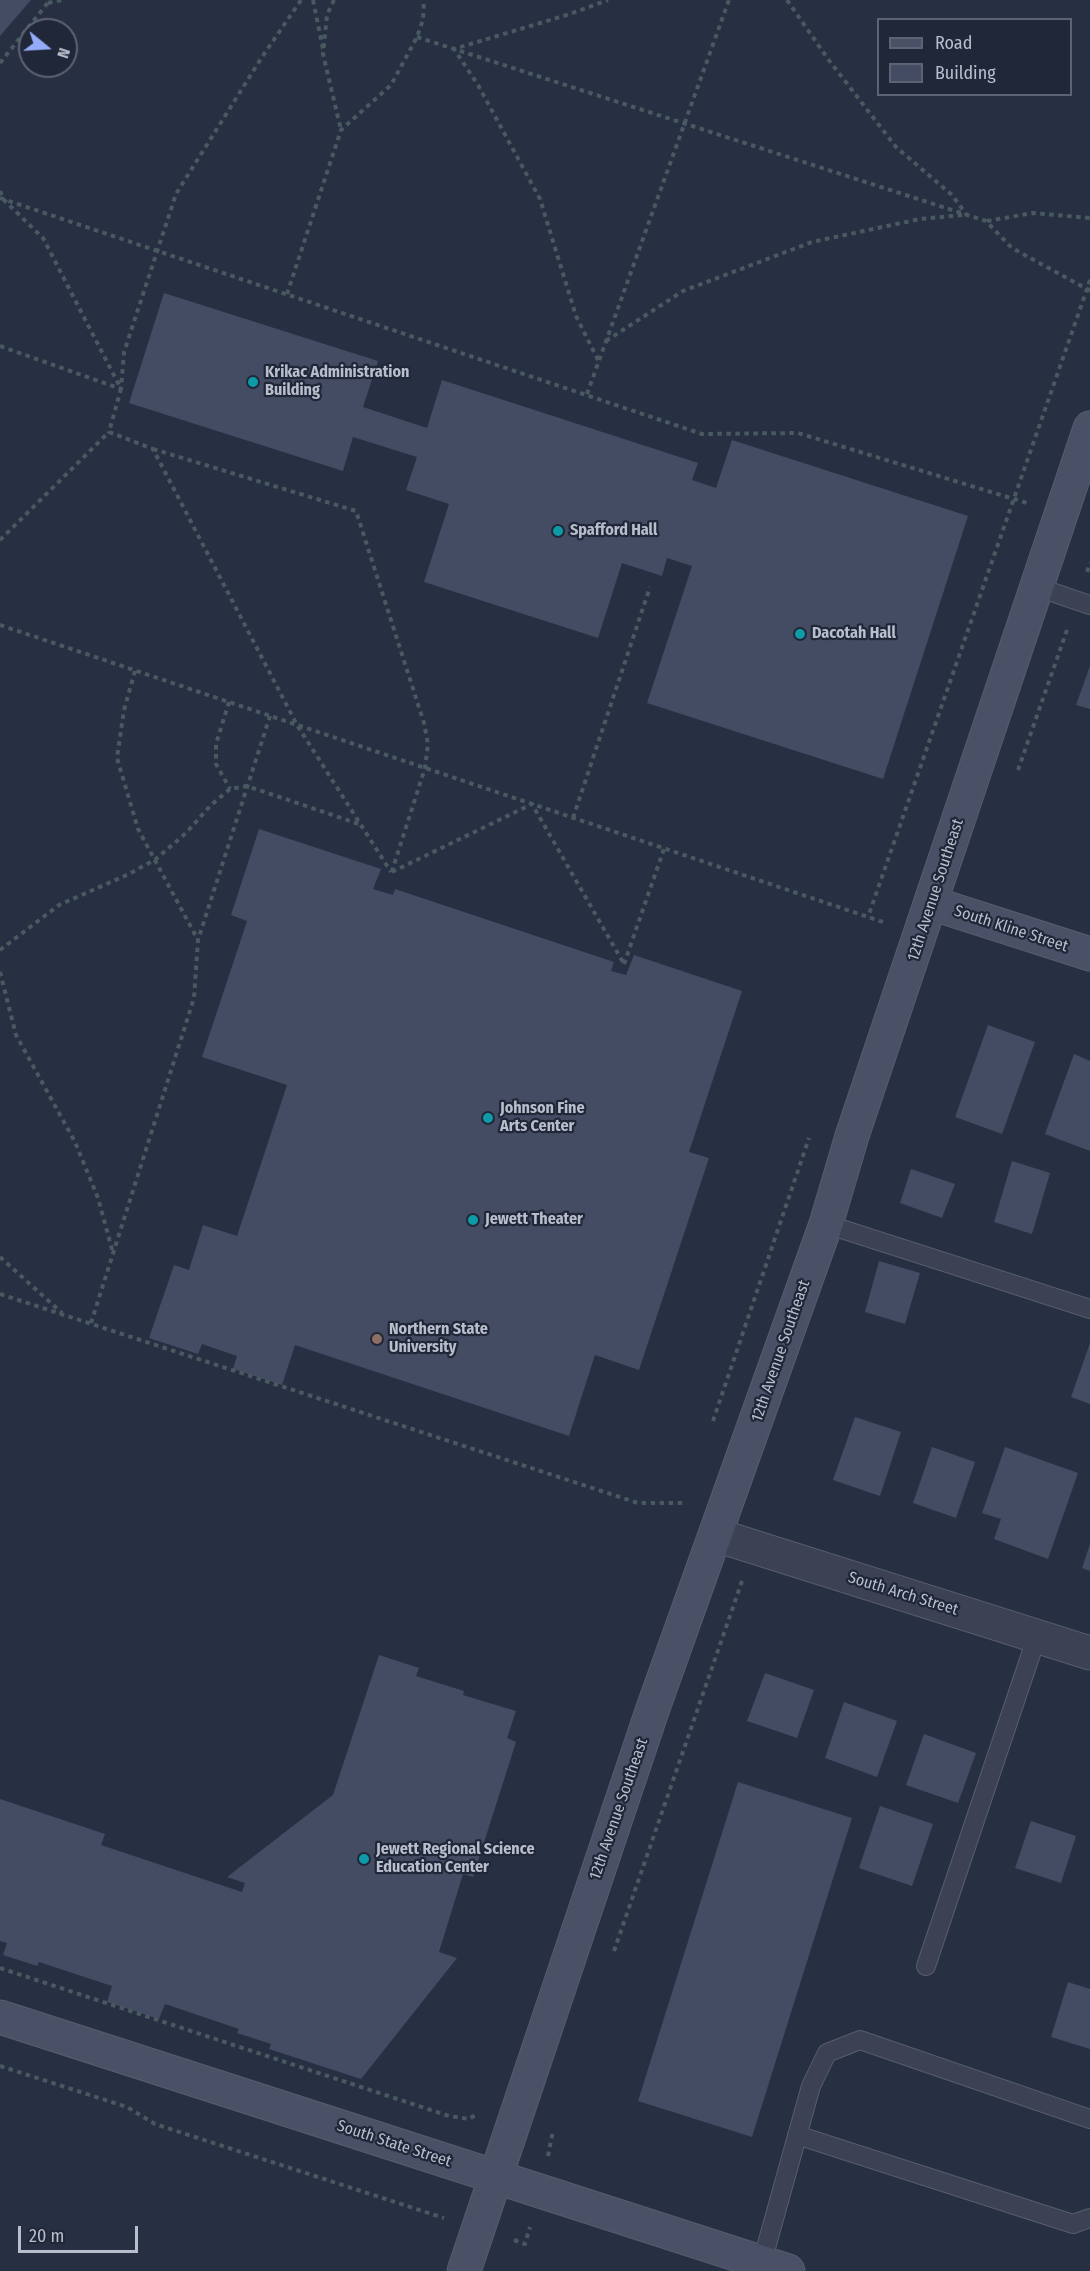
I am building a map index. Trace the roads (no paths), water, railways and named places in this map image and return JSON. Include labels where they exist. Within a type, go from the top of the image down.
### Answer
[{"type":"street","name":"12th Avenue Southeast","points":[[464,2271],[648,1723],[826,1224],[856,1125],[1090,428]]},
{"type":"street","name":"South Kline Street","points":[[932,903],[1090,954]]},
{"type":"street","name":"South Arch Street","points":[[716,1535],[1090,1653]]},
{"type":"street","name":"South State Street","points":[[0,2017],[775,2267]]},
{"type":"lane","points":[[1037,587],[1090,605]]},
{"type":"lane","points":[[826,1224],[1090,1308]]},
{"type":"lane","points":[[926,1966],[1037,1636]]},
{"type":"lane","points":[[775,2267],[797,2135],[810,2086],[827,2053],[860,2040],[1090,2119]]},
{"type":"lane","points":[[797,2135],[1073,2224],[1090,2218]]},
{"type":"place","name":"Krikac Administration Building","points":[[253,382]]},
{"type":"place","name":"Spafford Hall","points":[[558,531]]},
{"type":"place","name":"Dacotah Hall","points":[[800,634]]},
{"type":"place","name":"Johnson Fine Arts Center","points":[[488,1118]]},
{"type":"place","name":"Jewett Theater","points":[[473,1220]]},
{"type":"place","name":"Northern State University","points":[[377,1339]]},
{"type":"place","name":"Jewett Regional Science Education Center","points":[[364,1859]]}]
